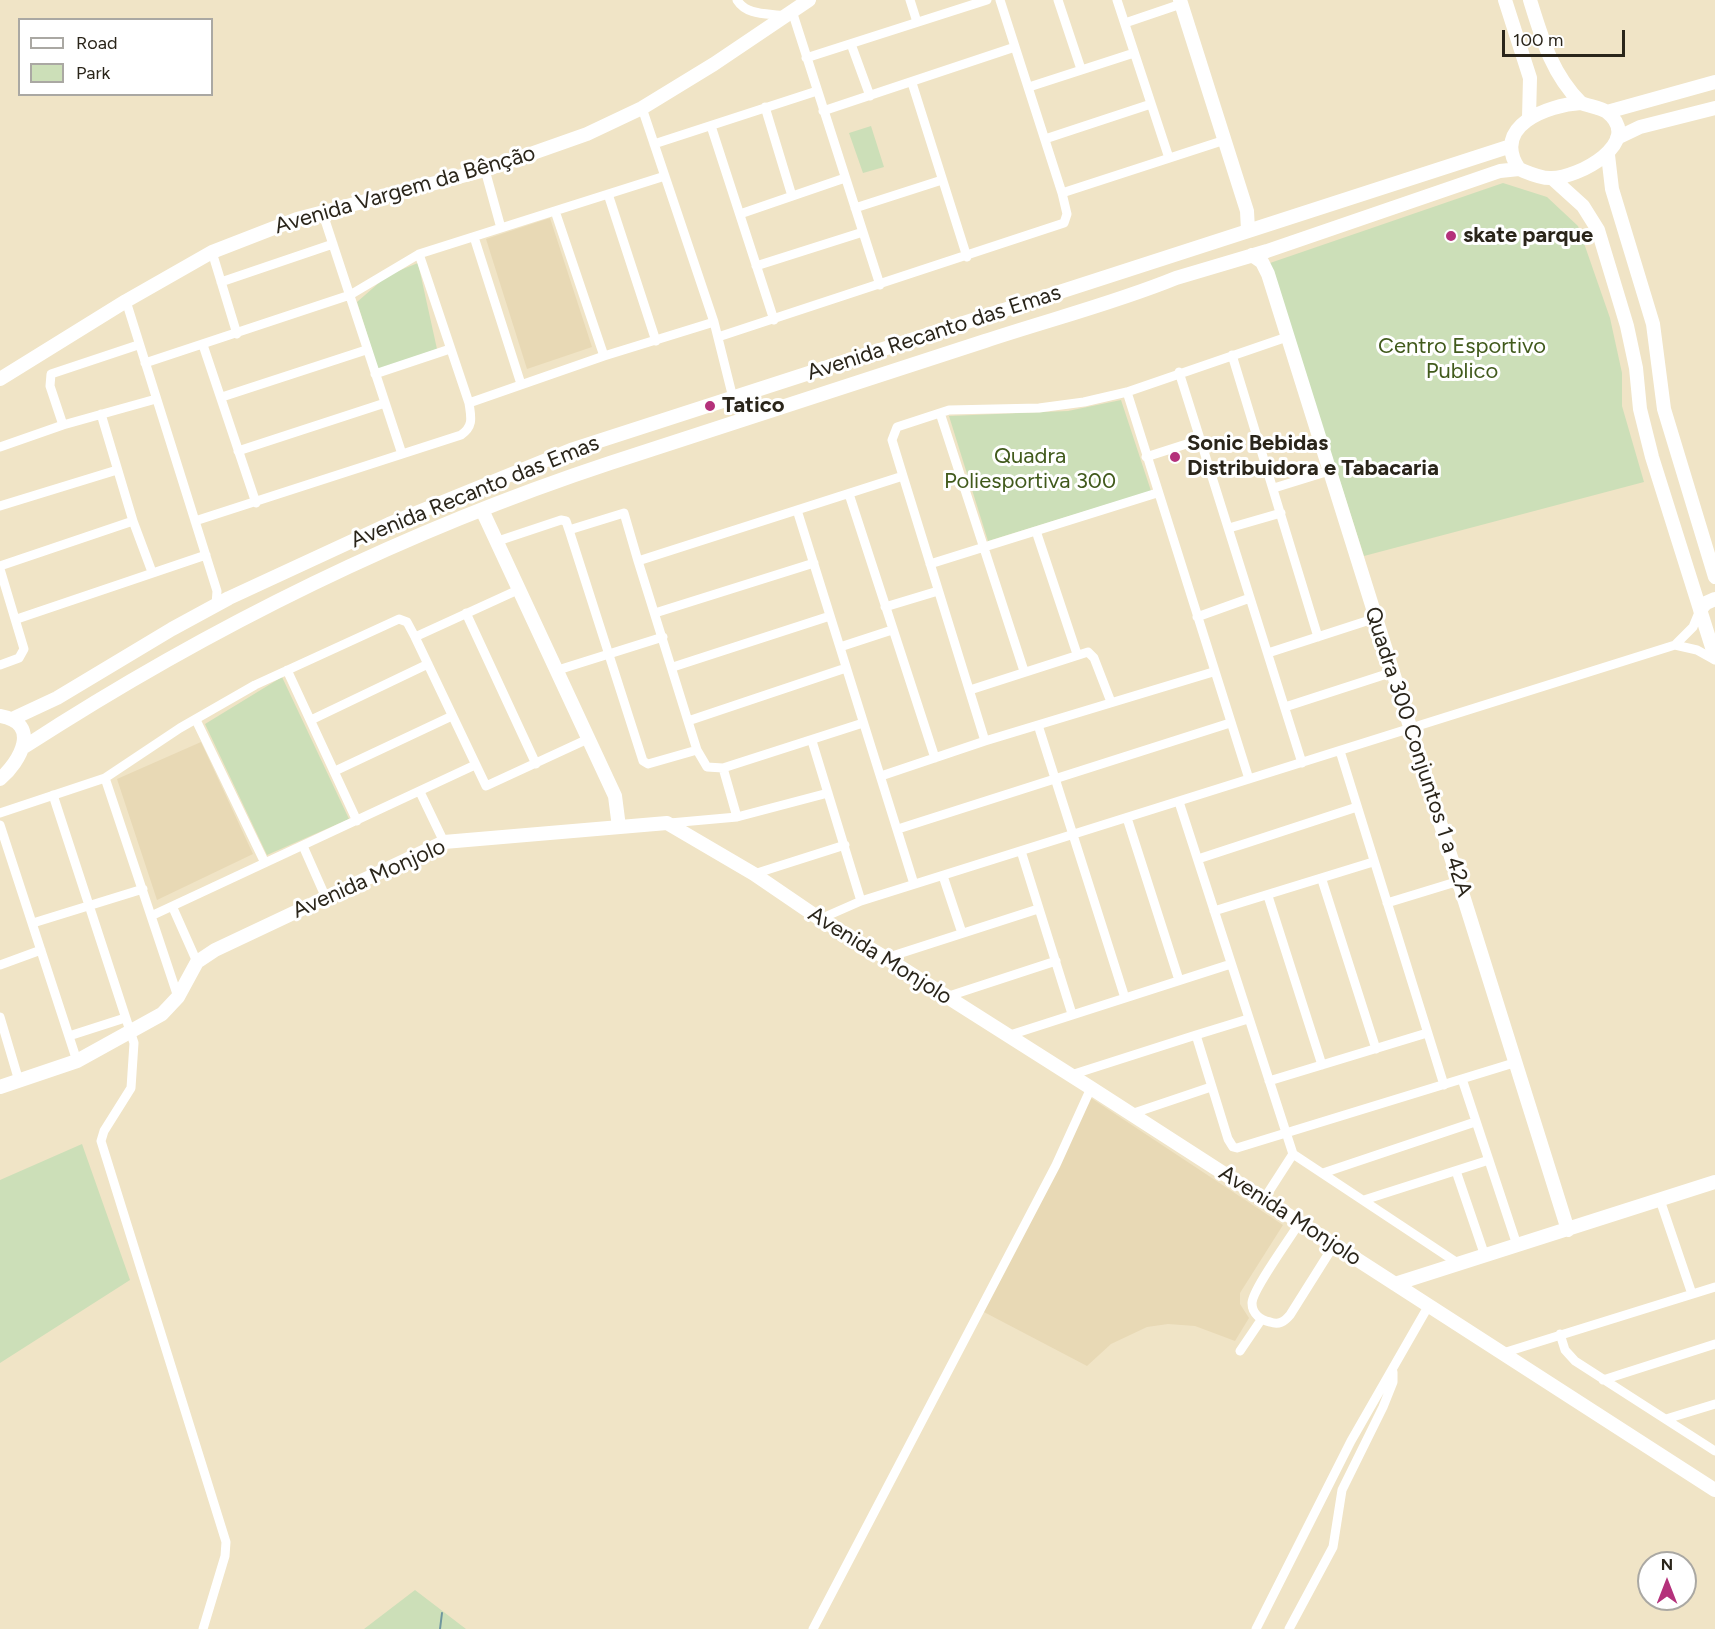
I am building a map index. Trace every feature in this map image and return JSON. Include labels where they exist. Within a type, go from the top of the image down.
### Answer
[{"type":"street","points":[[737,0],[742,9],[789,13],[806,57],[880,285]]},
{"type":"street","name":"Avenida Vargem da Bênção","points":[[0,379],[126,301],[212,252],[322,211],[485,170],[587,134],[642,108],[714,64],[809,0]]},
{"type":"street","points":[[910,0],[917,22]]},
{"type":"street","points":[[806,57],[987,0]]},
{"type":"street","points":[[718,337],[1059,226],[1067,214],[1062,193],[1000,0]]},
{"type":"street","points":[[1058,0],[1081,69]]},
{"type":"street","points":[[1117,0],[1169,158]]},
{"type":"street","points":[[1505,0],[1530,78],[1529,118]]},
{"type":"street","points":[[1530,0],[1551,64],[1564,86],[1581,103],[1607,112],[1715,82]]},
{"type":"street","points":[[1125,23],[1181,2],[1253,229]]},
{"type":"street","points":[[851,44],[870,96]]},
{"type":"street","points":[[823,111],[1015,47]]},
{"type":"street","points":[[1029,87],[1134,53]]},
{"type":"street","points":[[912,83],[967,257]]},
{"type":"street","points":[[654,144],[817,91]]},
{"type":"street","points":[[1581,103],[1553,107],[1529,118],[1515,134],[1511,146],[1519,169],[1552,178],[1583,206],[1598,230],[1627,326],[1636,368],[1640,410],[1652,457],[1715,658]]},
{"type":"street","points":[[1045,139],[1151,104]]},
{"type":"street","points":[[765,107],[792,196]]},
{"type":"street","points":[[642,108],[714,322],[734,398]]},
{"type":"street","points":[[1617,138],[1640,127],[1715,108]]},
{"type":"street","points":[[1552,178],[1584,171],[1608,155],[1617,138],[1616,125],[1607,112]]},
{"type":"street","points":[[711,126],[774,320]]},
{"type":"street","points":[[1062,193],[1225,140]]},
{"type":"street","name":"Avenida Recanto das Emas","points":[[6,718],[47,704],[216,605],[223,594],[276,576],[421,511],[571,450],[1511,146]]},
{"type":"street","points":[[1608,155],[1612,189],[1653,324],[1664,409],[1715,577]]},
{"type":"street","name":"Avenida Recanto das Emas","points":[[24,747],[101,698],[290,596],[482,510],[646,452],[1176,278],[1267,251],[1500,171],[1519,169]]},
{"type":"street","points":[[485,170],[501,228]]},
{"type":"street","points":[[145,363],[350,295],[420,254],[665,176]]},
{"type":"street","points":[[740,214],[844,178]]},
{"type":"street","points":[[855,208],[942,180]]},
{"type":"street","points":[[608,194],[656,341]]},
{"type":"street","points":[[322,211],[402,454]]},
{"type":"street","points":[[555,211],[604,356]]},
{"type":"street","points":[[756,266],[863,232]]},
{"type":"street","points":[[474,237],[520,384]]},
{"type":"street","points":[[1212,242],[1227,263]]},
{"type":"street","points":[[221,282],[333,244]]},
{"type":"street","points":[[1196,248],[1189,260],[1193,268],[1202,271]]},
{"type":"street","name":"Quadra 300 Conjuntos 1 a 42A","points":[[1267,251],[1268,274]]},
{"type":"street","points":[[212,252],[237,334]]},
{"type":"street","points":[[195,521],[461,435],[467,430],[472,417],[469,403],[420,254]]},
{"type":"street","points":[[1170,255],[1175,258],[1180,268],[1176,278]]},
{"type":"street","name":"Quadra 300 Conjuntos 1 a 42A","points":[[1252,255],[1262,262],[1268,274],[1568,1230]]},
{"type":"street","points":[[126,301],[206,555],[223,594]]},
{"type":"street","points":[[469,403],[604,356],[714,322]]},
{"type":"street","points":[[985,741],[892,440],[894,430],[940,413],[959,410],[1066,406],[1127,392],[1179,372],[1287,337]]},
{"type":"street","points":[[63,425],[50,386],[51,374],[138,345]]},
{"type":"street","points":[[203,345],[256,503]]},
{"type":"street","points":[[375,374],[450,349]]},
{"type":"street","points":[[222,397],[366,350]]},
{"type":"street","points":[[1232,355],[1318,637]]},
{"type":"street","points":[[1179,372],[1302,763]]},
{"type":"street","points":[[1127,392],[1213,672],[1249,779]]},
{"type":"street","points":[[0,447],[63,425],[156,399]]},
{"type":"street","points":[[238,451],[385,403]]},
{"type":"street","points":[[940,413],[1023,671]]},
{"type":"street","points":[[101,414],[133,521],[152,572]]},
{"type":"street","points":[[638,429],[632,435],[633,448],[646,452]]},
{"type":"street","points":[[606,438],[616,441],[620,451],[618,457],[610,464]]},
{"type":"street","points":[[1146,457],[1200,440]]},
{"type":"street","points":[[0,506],[117,470]]},
{"type":"street","points":[[1274,488],[1329,471]]},
{"type":"street","points":[[639,561],[903,476]]},
{"type":"street","points":[[930,564],[1157,493]]},
{"type":"street","points":[[849,494],[935,758]]},
{"type":"street","points":[[482,510],[615,796],[618,827]]},
{"type":"street","points":[[797,510],[914,884]]},
{"type":"street","points":[[569,530],[624,513],[697,750],[707,767],[723,768],[863,723]]},
{"type":"street","points":[[1229,528],[1281,513]]},
{"type":"street","points":[[498,541],[561,520],[567,523],[644,763],[697,750]]},
{"type":"street","points":[[0,665],[14,660],[23,652],[17,619],[0,568],[133,521]]},
{"type":"street","points":[[1036,531],[1077,654]]},
{"type":"street","points":[[334,550],[332,561],[338,573]]},
{"type":"street","points":[[17,619],[206,555]]},
{"type":"street","points":[[655,613],[814,563]]},
{"type":"street","points":[[276,576],[287,580],[290,585],[290,596]]},
{"type":"street","points":[[415,637],[520,589]]},
{"type":"street","points":[[885,607],[938,591]]},
{"type":"street","points":[[1197,617],[1250,598]]},
{"type":"street","points":[[820,919],[861,901],[914,884],[1675,645],[1693,627],[1700,610],[1706,603],[1715,599]]},
{"type":"street","points":[[466,613],[536,764]]},
{"type":"street","points":[[673,667],[830,616]]},
{"type":"street","points":[[1268,653],[1376,618]]},
{"type":"street","points":[[0,813],[105,778],[196,720],[287,670],[399,619],[407,622],[415,637],[486,786],[590,738]]},
{"type":"street","points":[[840,646],[892,630]]},
{"type":"street","points":[[558,670],[663,637]]},
{"type":"street","points":[[1675,645],[1697,650],[1715,658]]},
{"type":"street","points":[[970,690],[1077,654],[1091,653],[1110,702]]},
{"type":"street","points":[[311,720],[428,664]]},
{"type":"street","points":[[688,721],[846,668]]},
{"type":"street","points":[[287,670],[357,821]]},
{"type":"street","points":[[881,776],[985,741],[1213,672]]},
{"type":"street","points":[[1285,707],[1393,672]]},
{"type":"street","points":[[92,676],[93,687],[101,698]]},
{"type":"street","points":[[335,771],[452,716]]},
{"type":"street","points":[[0,779],[9,771],[24,747],[22,730],[6,718]]},
{"type":"street","points":[[196,720],[265,863]]},
{"type":"street","points":[[898,829],[1230,723]]},
{"type":"street","points":[[1038,726],[1125,998]]},
{"type":"street","points":[[812,741],[861,901]]},
{"type":"street","points":[[1340,751],[1444,1085]]},
{"type":"street","points":[[151,916],[173,908],[475,765]]},
{"type":"street","points":[[723,768],[737,817]]},
{"type":"street","points":[[105,778],[178,997]]},
{"type":"street","points":[[420,792],[444,843]]},
{"type":"street","points":[[668,823],[704,822],[737,817],[828,793]]},
{"type":"street","points":[[53,795],[128,1024],[134,1049],[131,1088],[126,1101],[104,1131],[101,1141],[226,1542],[225,1556],[203,1629]]},
{"type":"street","points":[[1179,802],[1293,1154],[1459,1264]]},
{"type":"street","points":[[1198,860],[1357,807]]},
{"type":"street","points":[[1126,818],[1179,980]]},
{"type":"street","points":[[698,840],[704,822]]},
{"type":"street","name":"Avenida Monjolo","points":[[197,962],[215,950],[444,843],[668,823],[754,874],[820,919],[1071,1075],[1715,1490]]},
{"type":"street","points":[[0,825],[2,841],[33,924],[77,1061]]},
{"type":"street","points":[[754,874],[845,844]]},
{"type":"street","points":[[303,846],[326,898]]},
{"type":"street","points":[[1021,851],[1072,1014]]},
{"type":"street","points":[[1214,911],[1322,880],[1373,862]]},
{"type":"street","points":[[943,876],[962,933]]},
{"type":"street","points":[[1322,880],[1376,1049]]},
{"type":"street","points":[[1387,903],[1459,880]]},
{"type":"street","points":[[33,924],[142,889]]},
{"type":"street","points":[[1268,896],[1322,1065]]},
{"type":"street","points":[[69,1036],[128,1024],[162,1014],[178,997],[197,962],[173,908]]},
{"type":"street","points":[[886,958],[1038,909]]},
{"type":"street","points":[[0,965],[41,950]]},
{"type":"street","points":[[946,997],[1056,961]]},
{"type":"street","points":[[1007,1036],[1231,964]]},
{"type":"street","points":[[0,1017],[19,1081]]},
{"type":"street","points":[[1071,1075],[1248,1018]]},
{"type":"street","points":[[0,1088],[77,1061],[128,1024]]},
{"type":"street","points":[[1269,1081],[1428,1033]]},
{"type":"street","points":[[1196,1035],[1211,1087],[1233,1147],[1244,1148],[1517,1062]]},
{"type":"street","points":[[1462,1079],[1517,1245]]},
{"type":"street","points":[[1131,1114],[1211,1087]]},
{"type":"street","points":[[813,1629],[1056,1165],[1091,1088]]},
{"type":"street","points":[[1323,1173],[1475,1122]]},
{"type":"street","points":[[1264,1199],[1293,1154]]},
{"type":"street","points":[[1364,1200],[1488,1160]]},
{"type":"street","points":[[1456,1171],[1485,1256]]},
{"type":"street","points":[[1395,1284],[1715,1182]]},
{"type":"street","points":[[1660,1200],[1692,1294]]},
{"type":"street","points":[[1300,1222],[1254,1296],[1254,1311],[1261,1320],[1275,1324],[1283,1322],[1290,1315],[1334,1245]]},
{"type":"street","points":[[1503,1353],[1715,1287]]},
{"type":"street","points":[[1256,1629],[1351,1441],[1429,1305]]},
{"type":"street","points":[[1240,1351],[1261,1320]]},
{"type":"street","points":[[1560,1334],[1568,1355],[1603,1380],[1715,1450]]},
{"type":"street","points":[[1603,1380],[1715,1344]]},
{"type":"street","points":[[1289,1629],[1333,1547],[1342,1491],[1383,1407],[1393,1382],[1393,1370]]},
{"type":"street","points":[[1666,1419],[1715,1404]]},
{"type":"shaded area","points":[[550,218],[592,347],[527,369],[486,239]]},
{"type":"shaded area","points":[[201,742],[253,854],[157,900],[117,779]]},
{"type":"shaded area","points":[[1091,1098],[1283,1225],[1240,1293],[1240,1304],[1249,1318],[1235,1341],[1195,1326],[1168,1324],[1147,1327],[1111,1344],[1087,1366],[982,1311]]},
{"type":"green space","points":[[871,126],[884,167],[863,173],[849,133]]},
{"type":"green space","name":"Centro Esportivo Publico","points":[[1503,183],[1547,197],[1578,226],[1610,318],[1622,373],[1622,406],[1644,482],[1364,556],[1270,263]]},
{"type":"green space","points":[[418,263],[437,349],[378,369],[357,302],[388,275]]},
{"type":"green space","name":"Quadra Poliesportiva 300","points":[[1121,400],[1151,491],[988,541],[949,416],[1068,411]]},
{"type":"green space","points":[[282,677],[349,819],[267,855],[205,724]]},
{"type":"green space","points":[[82,1144],[130,1280],[0,1363],[0,1180]]},
{"type":"green space","points":[[415,1590],[466,1629],[364,1629]]},
{"type":"waterway","points":[[440,1629],[442,1613]]},
{"type":"place","name":"skate parque","points":[[1451,236]]},
{"type":"place","name":"Tatico","points":[[710,406]]},
{"type":"place","name":"Sonic Bebidas Distribuidora e Tabacaria","points":[[1175,457]]}]
